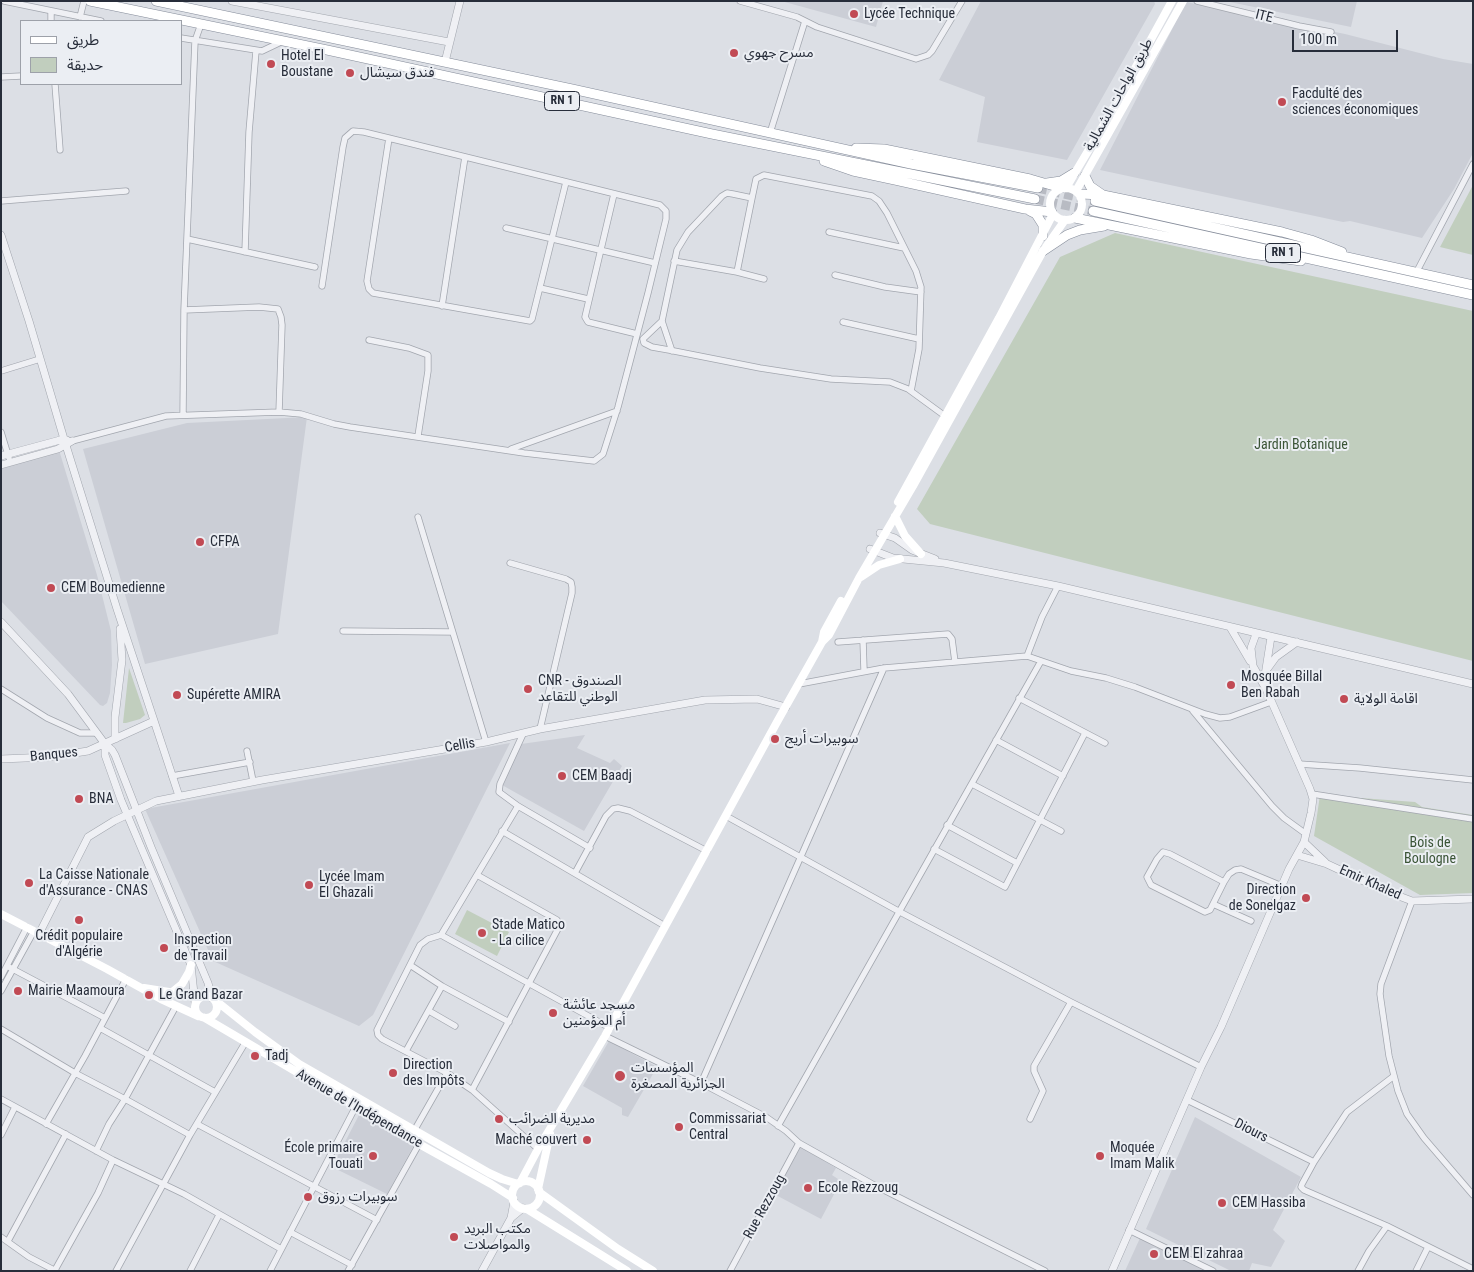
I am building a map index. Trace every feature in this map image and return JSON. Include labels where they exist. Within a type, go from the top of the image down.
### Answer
[{"type":"highway","name":"RN 1","points":[[90,1],[182,20]]},
{"type":"highway","name":"RN 1","points":[[156,1],[911,164],[1040,186]]},
{"type":"highway","name":"RN 1","points":[[182,20],[811,154],[1035,199]]},
{"type":"highway","points":[[811,154],[819,159],[853,170],[1026,209],[1053,213]]},
{"type":"highway","points":[[1040,186],[1060,181],[1074,173]]},
{"type":"highway","points":[[1085,176],[1090,186],[1103,195]]},
{"type":"highway","points":[[1040,186],[1064,188]]},
{"type":"highway","points":[[1078,193],[1103,195],[1282,232],[1326,245],[1343,252],[1350,258]]},
{"type":"highway","name":"RN 1","points":[[1095,201],[1473,285]]},
{"type":"highway","points":[[1026,209],[1036,214],[1044,225],[1043,236]]},
{"type":"highway","name":"RN 1","points":[[1093,211],[1473,295]]},
{"type":"highway","points":[[1075,218],[1275,259],[1302,262],[1320,261]]},
{"type":"highway","points":[[1043,252],[1055,242],[1080,230],[1115,226]]},
{"type":"main road","name":"طريق الواحات الشمالية","points":[[1064,188],[1110,114],[1172,1]]},
{"type":"main road","name":"طريق الواحات الشمالية","points":[[1078,193],[1085,176],[1183,1]]},
{"type":"main road","points":[[1064,188],[1078,193],[1082,207],[1075,218],[1065,220],[1058,218],[1053,213],[1050,208],[1051,198],[1057,190],[1064,188]]},
{"type":"main road","points":[[883,534],[1043,236],[1053,213]]},
{"type":"main road","points":[[822,642],[824,632],[872,550],[895,516],[1043,252],[1065,220]]},
{"type":"main road","points":[[895,516],[905,536],[921,554]]},
{"type":"main road","points":[[627,1271],[525,1209],[514,1200],[514,1190],[610,1028],[822,642],[829,634],[872,550]]},
{"type":"main road","points":[[859,578],[880,565],[900,559]]},
{"type":"main road","name":"Avenue de l'Indépendance","points":[[1,914],[176,1006],[201,1017],[419,1144],[492,1184],[514,1200]]},
{"type":"main road","points":[[171,993],[186,979],[191,966]]},
{"type":"main road","name":"Avenue de l'Indépendance","points":[[138,986],[196,999]]},
{"type":"main road","points":[[206,996],[213,999],[217,1007],[212,1017],[201,1017],[194,1010],[196,999],[206,996]]},
{"type":"main road","name":"Avenue de l'Indépendance","points":[[213,999],[299,1064],[414,1131],[502,1179],[519,1184]]},
{"type":"main road","points":[[525,1209],[537,1203],[551,1130]]},
{"type":"main road","points":[[519,1184],[524,1182],[532,1183],[618,1249],[653,1271]]},
{"type":"street","points":[[4,1],[96,20]]},
{"type":"street","points":[[80,17],[84,1]]},
{"type":"street","points":[[232,1],[449,42]]},
{"type":"street","points":[[445,62],[460,1]]},
{"type":"street","points":[[740,1],[797,17],[817,27],[916,59],[932,52],[962,1]]},
{"type":"street","name":"ITE","points":[[1197,1],[1331,32]]},
{"type":"street","points":[[50,11],[51,20]]},
{"type":"street","points":[[770,133],[805,21]]},
{"type":"street","points":[[183,415],[184,310],[194,41],[201,24]]},
{"type":"street","points":[[182,38],[256,51],[264,50],[283,41]]},
{"type":"street","points":[[245,252],[248,132],[256,51]]},
{"type":"street","points":[[1,77],[20,76]]},
{"type":"street","points":[[55,85],[60,150]]},
{"type":"street","points":[[5,455],[72,441],[152,419],[183,415],[279,412],[301,414],[334,424],[594,461],[603,454],[617,411],[638,334],[667,213],[665,208],[660,205],[358,130],[350,133],[345,138],[322,286]]},
{"type":"street","points":[[389,138],[367,281],[373,293],[530,321],[566,182]]},
{"type":"street","points":[[442,306],[465,157]]},
{"type":"street","points":[[1416,273],[1473,164]]},
{"type":"street","points":[[737,272],[756,179],[764,175],[872,196],[882,205],[920,280],[919,339],[911,391]]},
{"type":"street","points":[[1,201],[126,191]]},
{"type":"street","points":[[672,351],[662,321],[677,250],[688,232],[722,196],[727,193],[752,198]]},
{"type":"street","points":[[614,194],[584,317],[588,322],[638,334]]},
{"type":"street","points":[[506,228],[655,263]]},
{"type":"street","points":[[828,232],[904,248]]},
{"type":"street","points":[[1,235],[30,320],[40,359],[117,609],[179,796]]},
{"type":"street","points":[[187,239],[315,267]]},
{"type":"street","points":[[674,261],[737,272],[764,279]]},
{"type":"street","points":[[835,275],[885,287],[921,292]]},
{"type":"street","points":[[540,288],[588,299]]},
{"type":"street","points":[[184,310],[259,307],[278,309],[282,318],[279,412]]},
{"type":"street","points":[[662,321],[642,342],[652,347],[672,351],[830,379],[890,382],[911,391],[946,416]]},
{"type":"street","points":[[843,322],[919,339]]},
{"type":"street","points":[[369,340],[409,348],[428,355],[428,371],[418,436]]},
{"type":"street","points":[[1,371],[40,359]]},
{"type":"street","points":[[508,450],[617,411]]},
{"type":"street","points":[[1,432],[5,455],[11,462]]},
{"type":"street","points":[[1,465],[65,442]]},
{"type":"street","points":[[418,518],[486,742]]},
{"type":"street","points":[[883,534],[898,539],[912,550],[944,563]]},
{"type":"street","points":[[872,550],[900,559],[944,563],[1058,586],[1473,684]]},
{"type":"street","points":[[510,563],[566,579],[571,582],[572,587],[572,594],[540,729]]},
{"type":"street","points":[[1027,656],[1042,617],[1058,586]]},
{"type":"street","points":[[115,739],[115,717],[122,660],[122,641],[117,609]]},
{"type":"street","points":[[1,622],[68,694],[115,755],[213,999]]},
{"type":"street","points":[[1112,1271],[1201,1067],[1221,1027],[1257,941],[1305,838],[1312,808],[1312,794],[1266,689],[1230,627]]},
{"type":"street","points":[[343,631],[452,632]]},
{"type":"street","points":[[838,642],[948,634],[952,639],[955,662]]},
{"type":"street","points":[[1253,666],[1251,648],[1256,634]]},
{"type":"street","points":[[1266,689],[1264,675],[1271,637]]},
{"type":"street","points":[[863,640],[864,670]]},
{"type":"street","points":[[1264,675],[1276,657],[1297,642]]},
{"type":"street","points":[[799,684],[864,670],[1027,656],[1071,672],[1106,678],[1135,687],[1220,718],[1230,717],[1271,702]]},
{"type":"street","points":[[778,1126],[1041,661]]},
{"type":"street","points":[[701,1083],[884,668]]},
{"type":"street","points":[[1,689],[47,718],[80,733],[97,733]]},
{"type":"street","points":[[1019,698],[1105,743]]},
{"type":"street","name":"Cellis","points":[[34,931],[88,837],[100,828],[156,801],[254,781],[486,742],[540,729],[705,700],[757,699],[786,707]]},
{"type":"street","points":[[1191,709],[1272,806],[1305,838],[1327,864]]},
{"type":"street","name":"Banques","points":[[1,759],[49,757],[88,751],[154,721]]},
{"type":"street","points":[[934,849],[1005,886],[1085,733]]},
{"type":"street","points":[[523,734],[498,789],[499,792],[518,806],[590,848]]},
{"type":"street","points":[[996,740],[1063,776]]},
{"type":"street","points":[[105,744],[105,755],[127,815],[191,966],[196,999]]},
{"type":"street","points":[[247,751],[254,781]]},
{"type":"street","points":[[172,776],[250,762]]},
{"type":"street","points":[[1299,764],[1360,768],[1473,780]]},
{"type":"street","points":[[972,784],[1061,831]]},
{"type":"street","points":[[1312,794],[1473,819]]},
{"type":"street","points":[[518,806],[441,935],[423,941],[377,1030],[378,1035],[382,1038],[447,1073],[472,1090],[538,1149]]},
{"type":"street","points":[[575,873],[606,816],[613,809],[618,808],[630,811],[707,851]]},
{"type":"street","points":[[726,816],[900,912],[1071,1002],[1201,1067]]},
{"type":"street","points":[[947,826],[1017,863]]},
{"type":"street","points":[[502,831],[665,926]]},
{"type":"street","points":[[1224,882],[1163,852],[1147,877],[1151,885],[1205,912],[1210,910],[1229,874],[1235,870],[1241,869],[1282,886]]},
{"type":"street","points":[[1297,855],[1327,864]]},
{"type":"street","name":"Emir Khaled","points":[[1327,864],[1412,901],[1473,899]]},
{"type":"street","points":[[472,1090],[560,928],[559,922],[477,875]]},
{"type":"street","points":[[1412,901],[1381,984],[1380,994],[1394,1076],[1407,1114],[1424,1138],[1473,1194]]},
{"type":"street","points":[[1214,904],[1251,921]]},
{"type":"street","points":[[1,991],[10,968],[34,931]]},
{"type":"street","points":[[441,935],[610,1028]]},
{"type":"street","points":[[410,964],[442,986],[509,1022]]},
{"type":"street","points":[[1,977],[10,968]]},
{"type":"street","points":[[10,968],[105,1018]]},
{"type":"street","points":[[46,1124],[126,979]]},
{"type":"street","points":[[406,1051],[442,986]]},
{"type":"street","points":[[1030,1119],[1043,1091],[1034,1071],[1034,1066],[1071,1002]]},
{"type":"street","points":[[96,1151],[109,1124],[125,1099],[176,1006]]},
{"type":"street","points":[[429,1010],[455,1026]]},
{"type":"street","points":[[100,1028],[215,1092]]},
{"type":"street","points":[[1,1029],[75,1074],[125,1099],[190,1136]]},
{"type":"street","points":[[605,1036],[766,1117],[799,1143],[874,1185],[1045,1271]]},
{"type":"street","points":[[116,1271],[162,1185],[245,1043]]},
{"type":"street","points":[[414,1131],[447,1073]]},
{"type":"street","points":[[1394,1076],[1347,1112],[1314,1162],[1302,1184],[1302,1189],[1307,1193],[1387,1226],[1473,1269]]},
{"type":"street","points":[[1,1099],[113,1160],[184,1194],[282,1249]]},
{"type":"street","name":"Diours","points":[[1187,1100],[1314,1162]]},
{"type":"street","points":[[270,1271],[356,1106]]},
{"type":"street","points":[[1,1135],[15,1107]]},
{"type":"street","points":[[197,1124],[377,1220]]},
{"type":"street","points":[[8,1241],[66,1134]]},
{"type":"street","name":"Rue Rezzoug","points":[[730,1271],[799,1143]]},
{"type":"street","points":[[348,1271],[419,1144]]},
{"type":"street","points":[[1,1238],[29,1257],[55,1270],[98,1193],[113,1160]]},
{"type":"street","points":[[482,1271],[511,1218],[514,1200]]},
{"type":"street","points":[[511,1218],[525,1209]]},
{"type":"street","points":[[190,1271],[219,1215]]},
{"type":"street","points":[[1358,1271],[1369,1251],[1387,1226]]},
{"type":"street","points":[[1129,1230],[1212,1271]]},
{"type":"street","points":[[290,1232],[352,1265]]},
{"type":"street","points":[[1416,1271],[1428,1247]]},
{"type":"shaded area","name":"Lycée Technique","points":[[781,1],[883,1],[876,27]]},
{"type":"shaded area","points":[[981,1],[1154,1],[1155,4],[1067,160],[977,142],[985,97],[939,80]]},
{"type":"shaded area","points":[[1225,1],[1357,1],[1351,27]]},
{"type":"shaded area","name":"Facdulté des sciences économiques","points":[[1186,2],[1345,34],[1443,59],[1473,64],[1473,153],[1454,189],[1422,238],[1350,221],[1343,222],[1100,170]]},
{"type":"shaded area","name":"CFPA","points":[[307,417],[278,634],[145,664],[83,449],[187,423]]},
{"type":"shaded area","name":"CEM Boumedienne","points":[[59,450],[97,575],[111,631],[112,665],[110,693],[107,703],[103,706],[1,601],[1,469]]},
{"type":"shaded area","name":"CEM Baadj","points":[[585,735],[577,748],[610,763],[614,759],[622,766],[584,831],[502,785],[521,744]]},
{"type":"shaded area","name":"Lycée Imam El Ghazali","points":[[510,743],[373,1015],[359,1026],[213,961],[145,809]]},
{"type":"shaded area","name":"المؤسسات الجزائرية المصغرة","points":[[609,1041],[657,1067],[628,1117],[622,1115],[622,1108],[583,1086]]},
{"type":"shaded area","name":"École primaire Touati","points":[[359,1115],[414,1145],[387,1194],[332,1167]]},
{"type":"shaded area","name":"CEM Hassiba","points":[[1195,1117],[1301,1177],[1273,1230],[1285,1241],[1271,1267],[1252,1263],[1249,1271],[1231,1271],[1146,1229]]},
{"type":"shaded area","name":"Ecole Rezzoug","points":[[801,1147],[836,1168],[832,1175],[841,1181],[821,1219],[774,1194]]},
{"type":"shaded area","name":"CEM El zahraa","points":[[1140,1238],[1211,1271],[1125,1271]]},
{"type":"green space","points":[[1473,185],[1473,255],[1440,247]]},
{"type":"green space","name":"Jardin Botanique","points":[[1115,233],[1473,311],[1473,661],[930,524],[917,509],[1060,257]]},
{"type":"green space","points":[[129,668],[145,715],[140,719],[123,723]]},
{"type":"green space","name":"Bois de Boulogne","points":[[1320,795],[1415,802],[1422,807],[1473,815],[1473,893],[1420,895],[1314,836]]},
{"type":"green space","name":"Stade Matico - La cilice","points":[[467,910],[509,932],[497,956],[455,934]]},
{"type":"tunnel","points":[[1038,188],[1095,201]]},
{"type":"tunnel","points":[[1035,199],[1093,211]]},
{"type":"place","name":"Lycée Technique","points":[[854,14]]},
{"type":"place","name":"مسرح جهوي","points":[[734,53]]},
{"type":"place","name":"Hotel El Boustane","points":[[271,64]]},
{"type":"place","name":"فندق سيشال","points":[[350,73]]},
{"type":"place","name":"Facdulté des sciences économiques","points":[[1282,102]]},
{"type":"place","name":"CFPA","points":[[200,542]]},
{"type":"place","name":"CEM Boumedienne","points":[[51,588]]},
{"type":"place","name":"Mosquée Billal Ben Rabah","points":[[1231,685]]},
{"type":"place","name":"CNR - الصندوق الوطني للتقاعد","points":[[528,689]]},
{"type":"place","name":"Supérette AMIRA","points":[[177,695]]},
{"type":"place","name":"اقامة الولاية","points":[[1344,699]]},
{"type":"place","name":"سوبيرات أريج","points":[[775,739]]},
{"type":"place","name":"CEM Baadj","points":[[562,776]]},
{"type":"place","name":"BNA","points":[[79,799]]},
{"type":"place","name":"La Caisse Nationale d'Assurance - CNAS","points":[[29,883]]},
{"type":"place","name":"Lycée Imam El Ghazali","points":[[309,885]]},
{"type":"place","name":"Direction de Sonelgaz","points":[[1306,898]]},
{"type":"place","name":"Crédit populaire d'Algérie","points":[[79,920]]},
{"type":"place","name":"Stade Matico - La cilice","points":[[482,933]]},
{"type":"place","name":"Inspection de Travail","points":[[164,948]]},
{"type":"place","name":"Mairie Maamoura","points":[[18,991]]},
{"type":"place","name":"Le Grand Bazar","points":[[149,995]]},
{"type":"place","name":"مسجد عائشة أم المؤمنين","points":[[553,1013]]},
{"type":"place","name":"Tadj","points":[[255,1056]]},
{"type":"place","name":"Direction des Impôts","points":[[393,1073]]},
{"type":"place","name":"المؤسسات الجزائرية المصغرة","points":[[620,1076]]},
{"type":"place","name":"مديرية الضرائب","points":[[499,1119]]},
{"type":"place","name":"Commissariat Central","points":[[679,1127]]},
{"type":"place","name":"Maché couvert","points":[[587,1140]]},
{"type":"place","name":"École primaire Touati","points":[[373,1156]]},
{"type":"place","name":"Moquée Imam Malik","points":[[1100,1156]]},
{"type":"place","name":"Ecole Rezzoug","points":[[808,1188]]},
{"type":"place","name":"سوبيرات رزوق","points":[[308,1197]]},
{"type":"place","name":"CEM Hassiba","points":[[1222,1203]]},
{"type":"place","name":"مكتب البريد والمواصلات","points":[[454,1237]]},
{"type":"place","name":"CEM El zahraa","points":[[1154,1254]]}]
